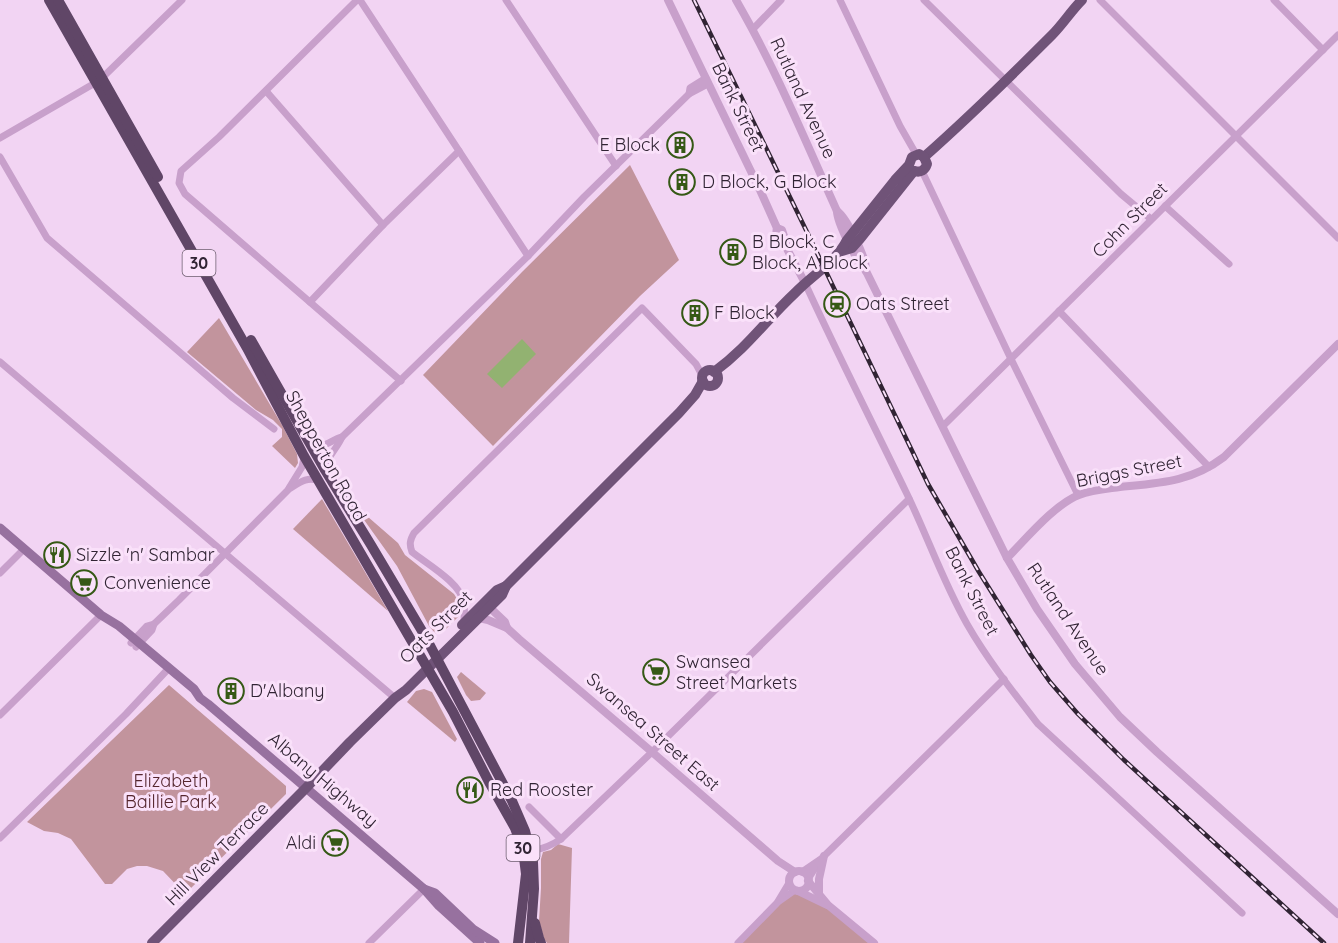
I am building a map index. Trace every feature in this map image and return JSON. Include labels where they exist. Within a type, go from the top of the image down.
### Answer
[{"type":"highway","name":"Shepperton Road","points":[[49,0],[99,80]]},
{"type":"highway","name":"Shepperton Road","points":[[58,0],[99,80],[308,451],[320,482],[427,665],[515,828],[523,850],[526,874],[518,943]]},
{"type":"highway","name":"Shepperton Road","points":[[308,451],[325,470],[372,545],[435,656],[512,801],[531,851],[534,878],[530,943]]},
{"type":"highway","points":[[532,908],[536,930],[542,943]]},
{"type":"main road","points":[[915,169],[927,164],[920,155],[959,126],[1066,20],[1082,0]]},
{"type":"main road","points":[[1066,20],[1079,13],[1091,0]]},
{"type":"main road","name":"Oats Street","points":[[435,656],[479,618],[497,590],[506,586],[679,413],[709,377],[729,361],[789,298],[850,243],[915,169],[912,157],[920,155]]},
{"type":"main road","name":"Albany Highway","points":[[0,528],[104,617],[119,626],[167,670],[194,688],[200,698],[424,889],[445,912],[480,943]]},
{"type":"main road","name":"Oats Street","points":[[306,788],[350,742],[406,690],[464,622],[487,605]]},
{"type":"main road","name":"Hill View Terrace","points":[[152,943],[306,788]]},
{"type":"main road","name":"Albany Highway","points":[[424,889],[435,893],[472,929],[495,943]]},
{"type":"street","points":[[0,138],[99,80],[182,0]]},
{"type":"street","points":[[400,381],[185,194],[179,183],[181,171],[219,137],[359,0],[528,256]]},
{"type":"street","points":[[506,0],[616,166]]},
{"type":"street","name":"Bank Street","points":[[668,0],[777,228],[782,230],[786,247],[909,499],[966,622],[1004,679],[1038,724],[1242,913]]},
{"type":"street","name":"Rutland Avenue","points":[[736,0],[753,29],[837,211],[842,214],[850,243],[866,264],[866,271],[1007,558],[1037,609],[1075,664],[1120,717],[1338,914]]},
{"type":"street","points":[[753,29],[781,0]]},
{"type":"street","points":[[840,0],[900,126],[920,155]]},
{"type":"street","points":[[924,0],[1120,194],[1151,219]]},
{"type":"street","points":[[1100,0],[1338,238]]},
{"type":"street","points":[[1274,0],[1323,50]]},
{"type":"street","name":"Cohn Street","points":[[943,426],[1338,35]]},
{"type":"street","points":[[325,470],[327,459],[338,447],[342,437],[528,256],[584,196],[689,93],[690,88],[707,81]]},
{"type":"street","points":[[266,91],[383,225]]},
{"type":"street","points":[[310,302],[383,225],[459,151]]},
{"type":"street","points":[[0,157],[47,238],[233,398],[274,429]]},
{"type":"street","points":[[915,169],[1078,495]]},
{"type":"street","points":[[1165,206],[1229,264]]},
{"type":"street","points":[[464,622],[464,600],[453,584],[412,552],[410,539],[414,533],[642,308],[709,377]]},
{"type":"street","points":[[1059,311],[1209,467]]},
{"type":"street","name":"Briggs Street","points":[[1007,558],[1057,508],[1078,495],[1097,490],[1186,478],[1200,473],[1224,458],[1338,344]]},
{"type":"street","points":[[0,362],[395,698]]},
{"type":"street","points":[[135,643],[147,626],[153,624],[226,554],[288,489],[302,467],[308,451],[342,437]]},
{"type":"street","points":[[288,489],[309,478],[320,482]]},
{"type":"street","points":[[531,851],[543,849],[561,839],[909,499]]},
{"type":"street","points":[[0,573],[24,549]]},
{"type":"street","name":"Swansea Street East","points":[[487,605],[519,639],[778,861],[798,881],[874,943]]},
{"type":"street","points":[[0,715],[104,617]]},
{"type":"street","name":"Swansea Street East","points":[[479,618],[507,627]]},
{"type":"street","points":[[0,838],[118,722],[167,670]]},
{"type":"street","points":[[738,943],[1004,679]]},
{"type":"street","points":[[529,807],[561,839]]},
{"type":"street","points":[[819,894],[822,858]]},
{"type":"street","name":"Swansea Street East","points":[[798,881],[819,894],[828,905]]},
{"type":"street","points":[[369,943],[424,889]]},
{"type":"green space","points":[[630,165],[679,260],[640,296],[493,446],[423,375],[522,272]]},
{"type":"green space","points":[[219,318],[297,454],[298,463],[295,468],[272,446],[282,437],[282,429],[187,352]]},
{"type":"green space","points":[[322,499],[388,611],[293,529]]},
{"type":"green space","points":[[352,503],[398,543],[405,555],[454,594],[459,602],[459,616],[442,633],[436,634],[429,626],[397,566]]},
{"type":"green space","points":[[461,672],[486,693],[480,700],[471,701],[466,695],[457,677]]},
{"type":"green space","name":"Elizabeth Baillie Park","points":[[169,685],[286,786],[286,794],[185,894],[163,871],[147,866],[127,869],[112,884],[105,884],[71,839],[58,833],[44,831],[27,822]]},
{"type":"green space","points":[[424,689],[432,692],[457,739],[455,742],[407,702],[416,691]]},
{"type":"green space","points":[[558,844],[572,848],[569,943],[547,943],[539,921],[541,859],[543,852],[551,850]]},
{"type":"green space","points":[[798,891],[829,906],[874,943],[740,943],[778,903]]},
{"type":"shaded area","points":[[522,339],[536,354],[502,388],[487,374]]},
{"type":"railway","points":[[694,0],[928,484],[1031,655],[1050,682],[1078,714],[1124,760],[1324,943]]},
{"type":"place","name":"E Block","points":[[680,145]]},
{"type":"place","name":"D Block, G Block","points":[[682,182]]},
{"type":"place","name":"B Block, C Block, A Block","points":[[733,252]]},
{"type":"place","name":"Oats Street","points":[[837,304]]},
{"type":"place","name":"F Block","points":[[695,313]]},
{"type":"place","name":"Sizzle 'n' Sambar","points":[[57,555]]},
{"type":"place","name":"Convenience","points":[[84,583]]},
{"type":"place","name":"Swansea Street Markets","points":[[656,672]]},
{"type":"place","name":"D'Albany","points":[[231,691]]},
{"type":"place","name":"Red Rooster","points":[[470,790]]},
{"type":"place","name":"Aldi","points":[[335,843]]}]
